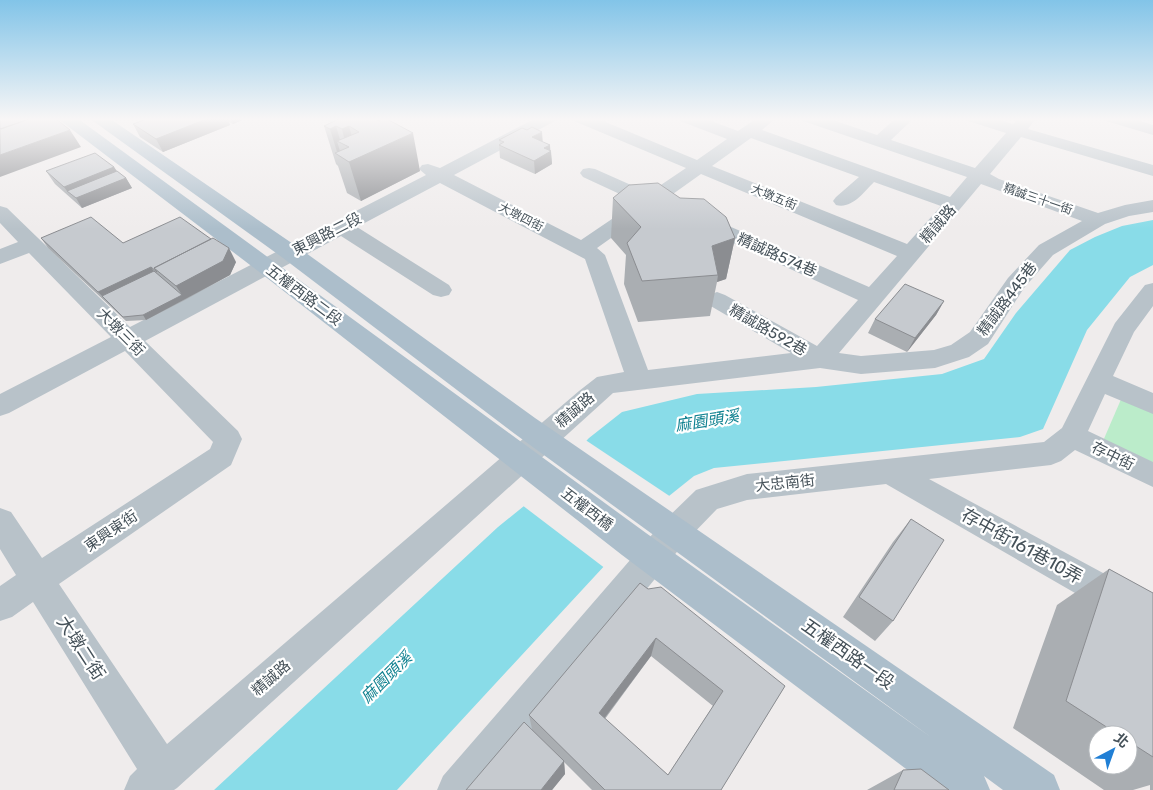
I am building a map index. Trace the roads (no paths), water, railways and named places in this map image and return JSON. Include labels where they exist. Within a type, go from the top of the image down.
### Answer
[{"type":"main road","name":"五權西路二段","points":[[115,155],[266,266],[542,456]]},
{"type":"main road","name":"五權西路二段","points":[[150,155],[292,253],[542,456]]},
{"type":"main road","name":"五權西橋","points":[[542,456],[654,538]]},
{"type":"main road","points":[[654,538],[970,790]]},
{"type":"main road","name":"五權西路一段","points":[[654,538],[1040,790]]},
{"type":"street","name":"東興路二段","points":[[0,406],[479,155]]},
{"type":"street","name":"大墩五街","points":[[670,155],[912,254]]},
{"type":"street","points":[[582,249],[664,205],[699,167],[716,155]]},
{"type":"street","points":[[808,155],[955,205]]},
{"type":"street","name":"精誠三十一街","points":[[918,155],[979,175],[992,183],[1098,220]]},
{"type":"street","name":"精誠路","points":[[154,782],[542,456],[606,384],[820,359],[996,155]]},
{"type":"street","points":[[1108,155],[1153,171]]},
{"type":"street","name":"大墩四街","points":[[414,162],[594,255],[639,379]]},
{"type":"street","name":"精誠路574巷","points":[[589,174],[874,298]]},
{"type":"street","points":[[844,202],[871,175]]},
{"type":"street","name":"精誠路445巷","points":[[820,359],[861,366],[935,358],[960,351],[979,338],[1016,282],[1046,250],[1098,220],[1126,211],[1153,206]]},
{"type":"street","name":"大墩三街","points":[[0,212],[228,438],[221,457]]},
{"type":"street","points":[[342,227],[441,290]]},
{"type":"street","points":[[0,258],[32,244]]},
{"type":"street","name":"大忠南街","points":[[457,790],[654,538],[707,499],[747,487],[1051,453],[1072,436],[1100,381],[1123,328],[1153,290]]},
{"type":"street","name":"精誠路592巷","points":[[717,300],[820,359]]},
{"type":"street","points":[[1100,381],[1153,404]]},
{"type":"street","name":"存中街","points":[[1072,436],[1153,475]]},
{"type":"street","name":"東興東街","points":[[0,605],[221,457]]},
{"type":"street","name":"存中街161巷10弄","points":[[891,472],[1153,619]]},
{"type":"street","name":"大墩二街","points":[[0,522],[37,580],[154,782]]},
{"type":"water","name":"麻園頭溪","points":[[1153,220],[1153,265],[1130,277],[1087,330],[1043,429],[1020,437],[714,468],[694,476],[669,496],[397,790],[214,790],[498,527],[524,506],[589,438],[622,412],[697,394],[816,387],[942,374],[984,359],[1016,313],[1070,250],[1122,226]]}]
